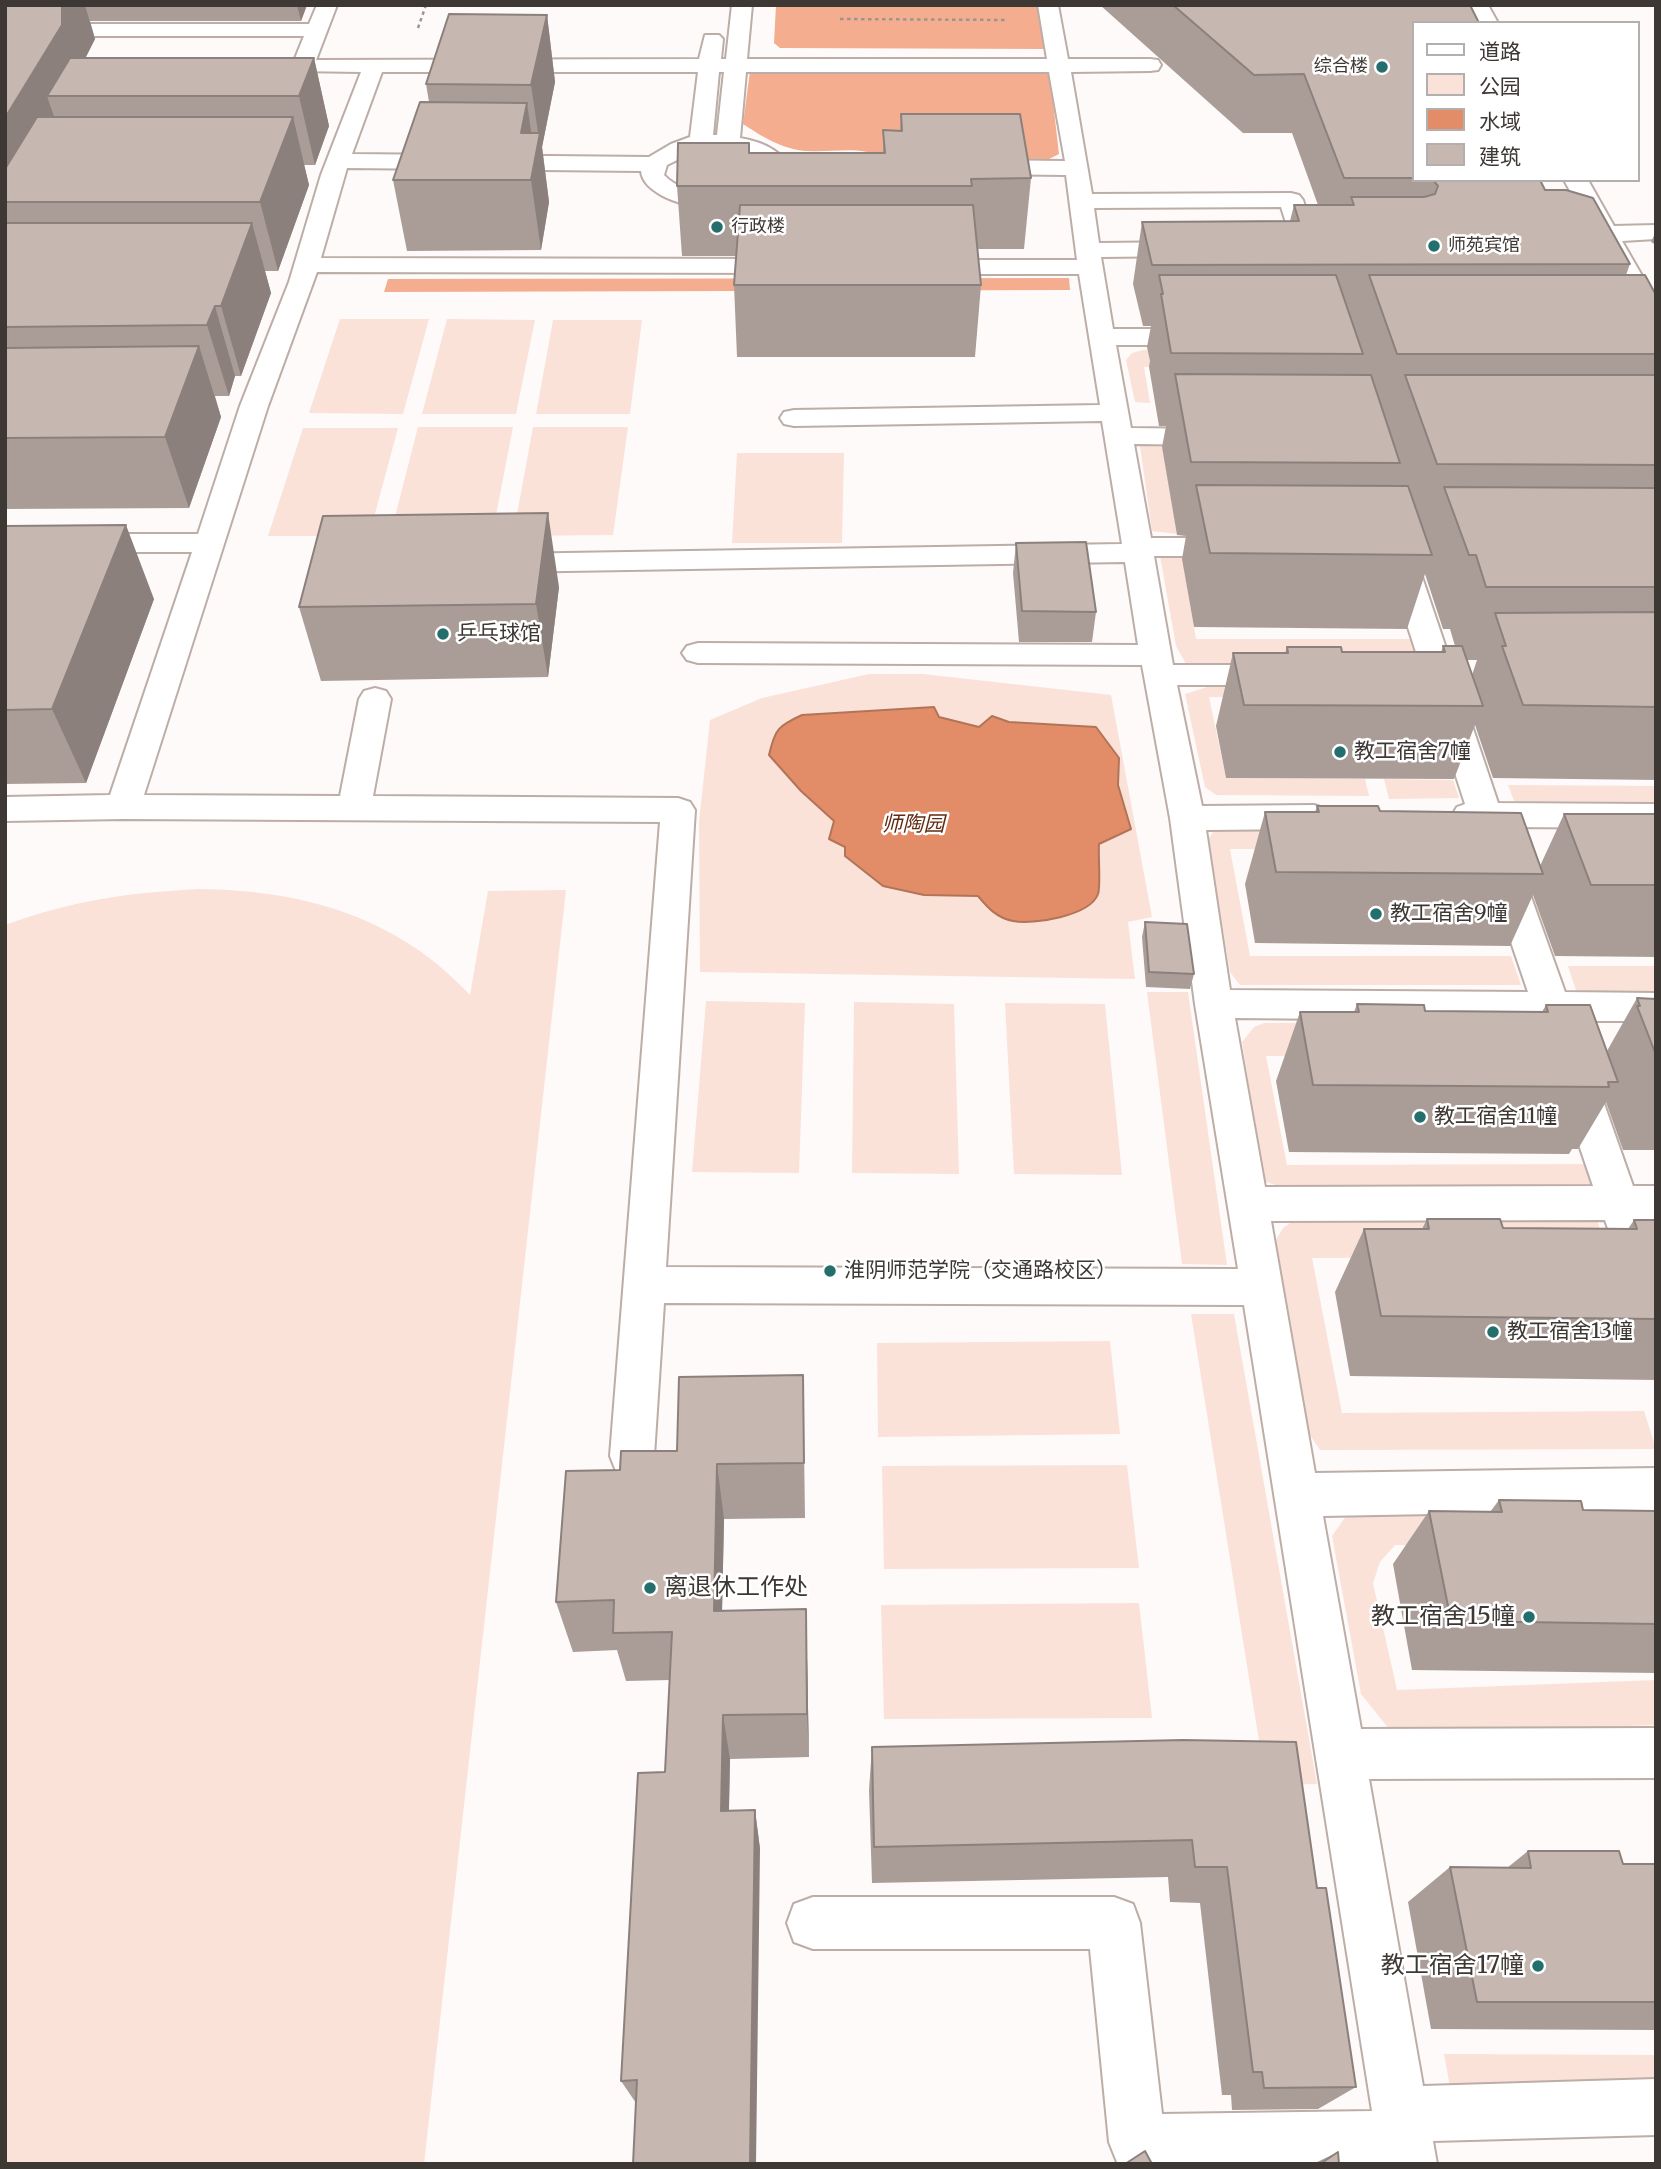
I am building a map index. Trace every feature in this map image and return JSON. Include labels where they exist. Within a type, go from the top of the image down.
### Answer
[{"type":"street","points":[[327,5],[303,65],[1150,65]]},
{"type":"street","points":[[729,142],[742,5]]},
{"type":"street","points":[[1478,5],[1487,21]]},
{"type":"street","points":[[1049,13],[1080,185],[1089,258],[1157,665],[1187,818],[1214,1004],[1404,2139]]},
{"type":"street","points":[[701,141],[714,17]]},
{"type":"street","points":[[5,30],[126,40],[318,30]]},
{"type":"street","points":[[278,61],[305,61]]},
{"type":"street","points":[[123,807],[211,543],[326,171],[374,66]]},
{"type":"street","points":[[701,141],[729,142],[754,148],[766,155],[773,164],[773,174],[766,183],[735,197],[715,199],[678,194],[663,188],[655,179],[652,170],[655,163],[666,153],[701,141]]},
{"type":"street","points":[[326,171],[655,163]]},
{"type":"street","points":[[773,164],[800,164]]},
{"type":"street","points":[[952,166],[1080,185],[1291,200],[1306,248]]},
{"type":"street","points":[[1573,187],[1606,234],[1650,332]]},
{"type":"street","points":[[1606,234],[1656,232]]},
{"type":"street","points":[[1278,248],[1331,248]]},
{"type":"street","points":[[908,267],[1210,249]]},
{"type":"street","points":[[295,276],[810,266]]},
{"type":"street","points":[[1102,337],[1224,337]]},
{"type":"street","points":[[226,406],[254,406]]},
{"type":"street","points":[[794,418],[1117,425],[1242,438]]},
{"type":"street","points":[[1396,542],[1485,815],[1553,1007],[1637,1203],[1656,1310]]},
{"type":"street","points":[[5,543],[211,543]]},
{"type":"street","points":[[474,563],[1261,548]]},
{"type":"street","points":[[698,653],[1157,665],[1306,674]]},
{"type":"street","points":[[354,809],[375,699]]},
{"type":"street","points":[[5,809],[123,807],[678,810],[632,1455]]},
{"type":"street","points":[[1444,816],[1656,816]]},
{"type":"street","points":[[1187,818],[1350,817]]},
{"type":"street","points":[[1214,1004],[1656,1007]]},
{"type":"street","points":[[1248,1204],[1637,1203]]},
{"type":"street","points":[[645,1285],[1262,1287]]},
{"type":"street","points":[[1298,1495],[1656,1489]]},
{"type":"street","points":[[1341,1754],[1656,1753]]},
{"type":"street","points":[[813,1923],[1114,1923],[1137,2141],[1404,2139],[1656,2107]]},
{"type":"path","points":[[840,19],[1049,13]]},
{"type":"green space","points":[[340,319],[429,319],[403,414],[309,413]]},
{"type":"green space","points":[[447,319],[535,320],[516,414],[422,414]]},
{"type":"green space","points":[[553,320],[642,320],[630,414],[536,414]]},
{"type":"green space","points":[[1143,350],[1178,350],[1182,367],[1144,367],[1150,403],[1135,402],[1126,360],[1132,353]]},
{"type":"green space","points":[[418,427],[513,427],[492,536],[390,536]]},
{"type":"green space","points":[[533,427],[628,427],[613,535],[513,536]]},
{"type":"green space","points":[[303,428],[398,428],[369,536],[268,536]]},
{"type":"green space","points":[[1142,440],[1359,442],[1165,461],[1177,534],[1152,531],[1140,446]]},
{"type":"green space","points":[[737,453],[844,453],[842,543],[732,543]]},
{"type":"green space","points":[[1385,555],[1184,569],[1196,639],[1414,639],[1421,664],[1186,664],[1176,646],[1160,556]]},
{"type":"green space","name":"师陶园","points":[[869,674],[923,674],[1111,695],[1152,917],[1128,922],[1135,979],[700,972],[699,822],[710,720],[762,698]]},
{"type":"green space","points":[[1429,686],[1432,697],[1209,697],[1226,778],[1365,779],[1369,796],[1216,795],[1205,787],[1185,694],[1207,687]]},
{"type":"green space","points":[[1384,779],[1453,780],[1459,798],[1389,799]]},
{"type":"green space","points":[[1508,785],[1656,786],[1656,802],[1514,801]]},
{"type":"green space","points":[[1223,826],[1484,849],[1230,849],[1250,956],[1511,956],[1521,985],[1240,985],[1230,972],[1208,839],[1214,831]]},
{"type":"green space","points":[[199,889],[275,895],[346,913],[380,927],[412,946],[442,968],[470,995],[488,891],[566,890],[424,2164],[5,2164],[5,925],[54,909],[100,899]]},
{"type":"green space","points":[[1568,966],[1656,966],[1656,996],[1578,996]]},
{"type":"green space","points":[[1147,992],[1188,992],[1227,1265],[1182,1264]]},
{"type":"green space","points":[[706,1001],[805,1003],[799,1173],[692,1172]]},
{"type":"green space","points":[[854,1002],[954,1004],[959,1174],[852,1173]]},
{"type":"green space","points":[[1005,1003],[1105,1004],[1122,1175],[1014,1174]]},
{"type":"green space","points":[[1547,1022],[1557,1055],[1266,1056],[1287,1165],[1592,1164],[1601,1191],[1295,1192],[1264,1181],[1242,1042],[1254,1027],[1264,1023]]},
{"type":"green space","points":[[1597,1220],[1608,1256],[1312,1258],[1342,1413],[1644,1411],[1656,1449],[1320,1450],[1308,1432],[1276,1240],[1283,1228],[1293,1221]]},
{"type":"green space","points":[[1191,1314],[1234,1314],[1317,1784],[1266,1785]]},
{"type":"green space","points":[[1110,1341],[1120,1434],[878,1437],[877,1343]]},
{"type":"green space","points":[[1127,1465],[1139,1568],[884,1569],[882,1466]]},
{"type":"green space","points":[[1362,1507],[1656,1509],[1656,1546],[1395,1545],[1380,1562],[1373,1583],[1397,1690],[1656,1680],[1656,1725],[1394,1735],[1361,1694],[1332,1536],[1346,1516]]},
{"type":"green space","points":[[1139,1603],[1152,1718],[884,1719],[881,1605]]},
{"type":"green space","points":[[1444,2054],[1656,2055],[1656,2092],[1451,2093]]},
{"type":"shaded area","points":[[776,5],[1039,5],[1047,49],[780,48],[774,43]]},
{"type":"shaded area","points":[[1045,70],[1050,76],[1059,154],[1049,159],[882,158],[856,151],[798,150],[773,142],[743,124],[750,71]]},
{"type":"shaded area","points":[[1069,278],[1070,290],[384,292],[388,279]]},
{"type":"water","points":[[934,707],[939,717],[979,727],[992,716],[1009,722],[1096,727],[1119,758],[1118,785],[1131,829],[1099,844],[1099,890],[1093,902],[1060,917],[1022,922],[1007,920],[998,915],[978,896],[924,895],[883,886],[845,856],[845,847],[829,839],[834,821],[801,791],[769,755],[779,729],[802,715]]},
{"type":"building","points":[[5,5],[62,5],[62,25],[5,118]]},
{"type":"building","points":[[1173,5],[1470,5],[1478,21],[1412,21],[1412,178],[1344,178],[1304,74],[1254,75]]},
{"type":"building","points":[[449,14],[547,15],[531,85],[426,84]]},
{"type":"building","points":[[70,58],[314,58],[299,96],[47,96]]},
{"type":"building","points":[[420,102],[527,103],[521,133],[540,133],[531,180],[393,180]]},
{"type":"building","points":[[901,114],[1020,114],[1031,178],[971,179],[972,186],[677,186],[678,143],[749,143],[749,153],[885,153],[883,130],[902,131]]},
{"type":"building","points":[[37,117],[293,117],[260,202],[5,202],[5,169]]},
{"type":"building","points":[[1435,182],[1541,182],[1545,190],[1566,190],[1593,198],[1630,264],[1152,265],[1142,222],[1299,221],[1294,205],[1354,205],[1351,197],[1424,197],[1435,194],[1438,186]]},
{"type":"building","points":[[740,205],[973,205],[981,285],[734,285]]},
{"type":"building","points":[[5,223],[252,223],[221,306],[215,306],[207,325],[5,327]]},
{"type":"building","points":[[1159,275],[1336,275],[1363,354],[1171,353]]},
{"type":"building","points":[[1369,275],[1645,275],[1656,295],[1656,354],[1397,354]]},
{"type":"building","points":[[199,346],[165,437],[5,438],[5,348]]},
{"type":"building","points":[[1175,374],[1371,375],[1400,463],[1191,462]]},
{"type":"building","points":[[1405,375],[1656,375],[1656,465],[1437,464]]},
{"type":"building","points":[[1196,485],[1408,486],[1432,555],[1210,553]]},
{"type":"building","points":[[1444,487],[1656,488],[1656,587],[1486,587],[1476,555],[1469,555]]},
{"type":"building","points":[[548,513],[536,604],[299,607],[323,516]]},
{"type":"building","points":[[126,525],[52,709],[5,710],[5,526]]},
{"type":"building","points":[[1086,542],[1096,612],[1022,611],[1016,543]]},
{"type":"building","points":[[1656,612],[1656,707],[1523,705],[1502,646],[1506,646],[1495,613]]},
{"type":"building","points":[[1443,646],[1462,646],[1483,706],[1244,705],[1233,653],[1288,653],[1287,647],[1341,647],[1342,652],[1445,652]]},
{"type":"building","points":[[1317,806],[1378,806],[1380,811],[1521,813],[1543,874],[1276,872],[1265,812],[1319,812]]},
{"type":"building","points":[[1564,814],[1656,814],[1656,885],[1591,885]]},
{"type":"building","points":[[1145,922],[1187,924],[1194,974],[1149,972]]},
{"type":"building","points":[[1637,998],[1656,999],[1656,1055],[1637,1006],[1640,1006]]},
{"type":"building","points":[[1357,1004],[1424,1005],[1425,1011],[1548,1012],[1546,1005],[1590,1005],[1618,1082],[1608,1082],[1609,1087],[1313,1085],[1300,1012],[1359,1012]]},
{"type":"building","points":[[1427,1219],[1500,1219],[1503,1228],[1637,1229],[1634,1220],[1656,1220],[1656,1319],[1381,1316],[1364,1229],[1429,1229]]},
{"type":"building","points":[[803,1375],[804,1463],[717,1464],[714,1611],[806,1609],[807,1714],[723,1715],[721,1811],[755,1810],[750,2164],[633,2164],[637,2080],[621,2081],[638,1773],[665,1772],[672,1632],[613,1633],[614,1600],[556,1602],[566,1471],[620,1470],[621,1451],[677,1451],[679,1377]]},
{"type":"building","points":[[1499,1500],[1581,1501],[1583,1510],[1656,1511],[1656,1624],[1451,1621],[1429,1511],[1502,1512]]},
{"type":"building","points":[[1183,1740],[1296,1742],[1317,1888],[1326,1888],[1356,2087],[1264,2088],[1262,2072],[1253,2072],[1227,1867],[1195,1867],[1192,1840],[874,1847],[872,1747]]},
{"type":"building","name":"教工宿舍17幢","points":[[1528,1851],[1619,1851],[1623,1864],[1656,1864],[1656,2002],[1477,2002],[1450,1867],[1531,1868]]},
{"type":"building","points":[[1145,2151],[1152,2164],[1125,2164]]},
{"type":"building","points":[[1338,2152],[1339,2164],[1320,2164]]},
{"type":"place","name":"综合楼","points":[[1382,67]]},
{"type":"place","name":"行政楼","points":[[717,227]]},
{"type":"place","name":"师苑宾馆","points":[[1434,246]]},
{"type":"place","name":"乒乓球馆","points":[[443,634]]},
{"type":"place","name":"教工宿舍7幢","points":[[1340,752]]},
{"type":"place","name":"教工宿舍9幢","points":[[1376,914]]},
{"type":"place","name":"教工宿舍11幢","points":[[1420,1117]]},
{"type":"place","name":"淮阴师范学院（交通路校区）","points":[[830,1271]]},
{"type":"place","name":"教工宿舍13幢","points":[[1493,1332]]},
{"type":"place","name":"离退休工作处","points":[[650,1588]]},
{"type":"place","name":"教工宿舍15幢","points":[[1529,1617]]},
{"type":"place","name":"教工宿舍17幢","points":[[1538,1966]]}]
